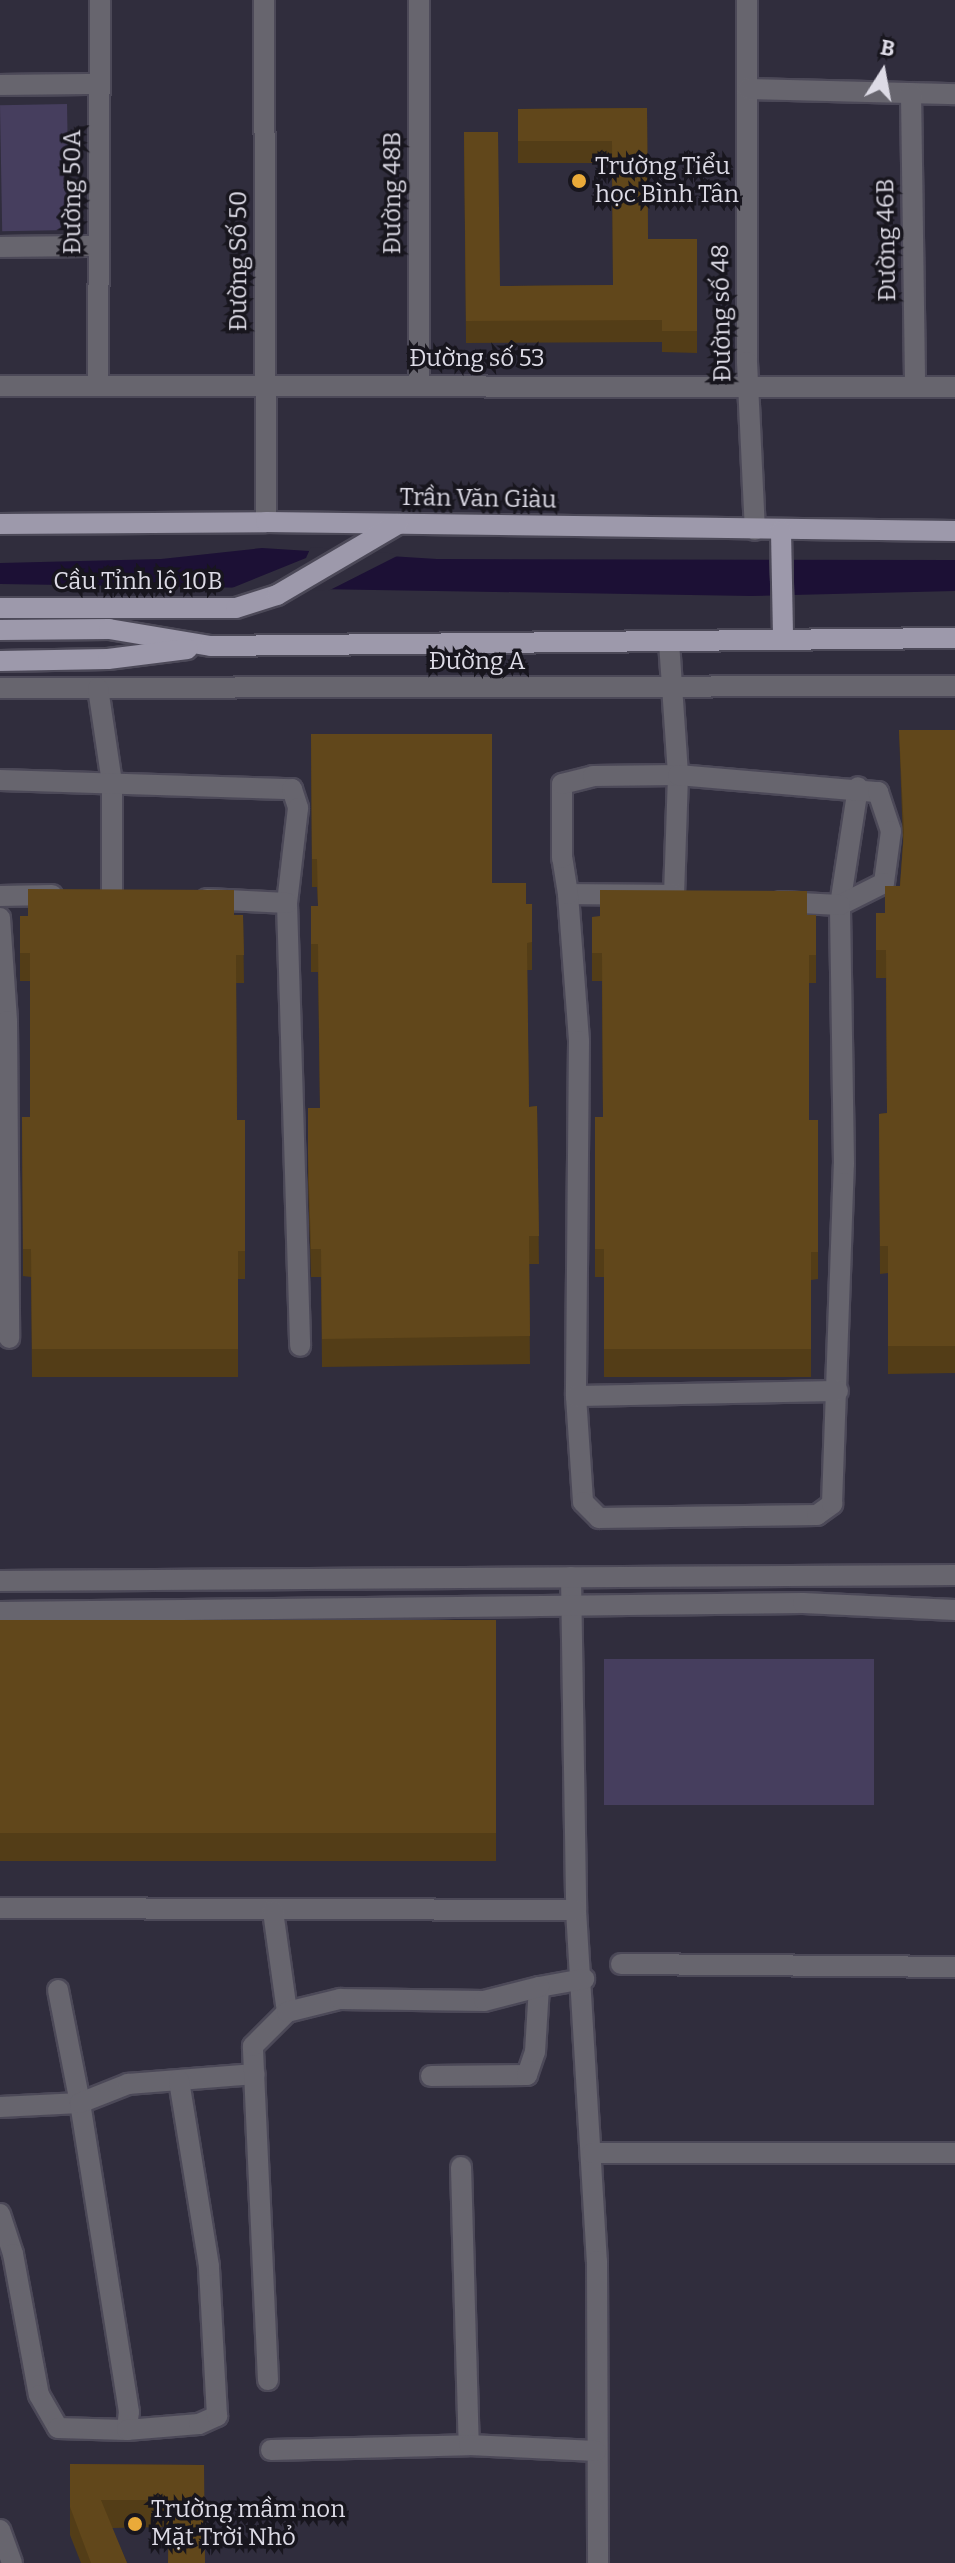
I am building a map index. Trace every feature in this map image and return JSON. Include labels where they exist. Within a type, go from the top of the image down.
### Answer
[{"type":"main road","name":"Trần Văn Giàu","points":[[0,524],[266,522],[955,531]]},
{"type":"main road","name":"Cầu Tỉnh lộ 10B","points":[[0,608],[236,608],[277,595],[398,524]]},
{"type":"main road","points":[[781,531],[783,639]]},
{"type":"main road","name":"Cầu Tỉnh lộ 10B","points":[[0,630],[109,629],[204,645]]},
{"type":"main road","points":[[0,661],[108,659],[204,645],[955,638]]},
{"type":"street","name":"Đường 50A","points":[[98,384],[100,0]]},
{"type":"street","name":"Đường Số 50","points":[[264,0],[266,522]]},
{"type":"street","name":"Đường 48B","points":[[419,0],[419,385]]},
{"type":"street","name":"Đường số 48","points":[[747,0],[748,384],[755,530]]},
{"type":"street","points":[[0,85],[99,84]]},
{"type":"street","points":[[748,89],[955,94]]},
{"type":"street","name":"Đường 46B","points":[[911,93],[915,387]]},
{"type":"street","points":[[0,247],[99,246]]},
{"type":"street","name":"Đường số 53","points":[[0,386],[748,384],[955,387]]},
{"type":"street","points":[[669,642],[678,775],[674,895]]},
{"type":"street","name":"Đường A","points":[[0,688],[955,686]]},
{"type":"street","points":[[0,896],[120,891],[112,783],[98,688]]},
{"type":"street","points":[[759,901],[840,905],[884,883],[891,861],[887,808],[878,792],[858,787],[678,775],[593,776],[562,784],[562,858],[568,894],[579,1041],[576,1396],[580,1477],[590,1515],[817,1515],[832,1504],[835,1492],[844,1164],[840,905],[858,787]]},
{"type":"street","points":[[0,780],[292,789],[298,808],[287,903],[300,1346]]},
{"type":"street","points":[[568,894],[703,897]]},
{"type":"street","points":[[189,897],[287,903]]},
{"type":"street","points":[[1,930],[9,1338]]},
{"type":"street","points":[[576,1396],[838,1391]]},
{"type":"street","points":[[0,1581],[955,1575]]},
{"type":"street","points":[[571,1577],[576,1910],[584,1979],[592,2153],[598,2563]]},
{"type":"street","points":[[256,1609],[257,1579]]},
{"type":"street","points":[[0,1612],[803,1603],[955,1610]]},
{"type":"street","points":[[0,1908],[576,1910]]},
{"type":"street","points":[[273,1911],[287,2012]]},
{"type":"street","points":[[621,1964],[955,1967]]},
{"type":"street","points":[[268,2380],[253,2046],[287,2012],[340,1999],[484,2001],[584,1979]]},
{"type":"street","points":[[431,2076],[527,2075],[535,2052],[539,1987]]},
{"type":"street","points":[[58,1990],[80,2103],[129,2412],[127,2430]]},
{"type":"street","points":[[0,2107],[80,2103],[128,2084],[255,2074]]},
{"type":"street","points":[[0,2214],[13,2254],[39,2395],[58,2428],[127,2430],[199,2424],[217,2416],[209,2266],[179,2080]]},
{"type":"street","points":[[592,2153],[955,2153]]},
{"type":"street","points":[[461,2167],[469,2445]]},
{"type":"street","points":[[271,2450],[469,2445],[596,2451]]},
{"type":"street","points":[[0,2530],[12,2563]]},
{"type":"shaded area","points":[[67,104],[69,230],[2,231],[0,105]]},
{"type":"shaded area","points":[[262,548],[437,559],[955,560],[955,591],[751,596],[0,584],[0,563],[161,559]]},
{"type":"shaded area","points":[[604,1659],[874,1659],[874,1805],[604,1805]]},
{"type":"pier","points":[[311,547],[401,554],[328,591],[227,590],[306,558]]},
{"type":"building","points":[[647,108],[648,239],[697,239],[697,331],[662,331],[662,320],[466,321],[464,132],[498,132],[500,286],[613,285],[612,141],[518,141],[518,109]]},
{"type":"building","points":[[899,730],[955,730],[955,1346],[888,1346],[888,1246],[880,1246],[879,1114],[887,1113],[886,950],[876,950],[876,913],[885,913],[885,886],[900,886],[904,832]]},
{"type":"building","points":[[311,734],[492,734],[492,883],[526,883],[526,904],[532,904],[532,942],[527,943],[529,1107],[537,1106],[539,1236],[529,1236],[530,1336],[322,1339],[321,1249],[311,1249],[308,1153],[308,1108],[320,1108],[318,944],[311,944],[311,906],[318,906],[317,859],[312,859]]},
{"type":"building","points":[[28,889],[234,890],[234,915],[243,915],[244,955],[236,955],[237,1120],[245,1120],[245,1251],[238,1251],[238,1349],[32,1349],[31,1249],[23,1249],[22,1117],[30,1117],[30,953],[20,953],[20,916],[28,916]]},
{"type":"building","points":[[600,890],[807,891],[807,915],[816,915],[816,955],[809,955],[809,1120],[818,1120],[818,1252],[811,1252],[811,1349],[604,1349],[604,1249],[595,1249],[595,1117],[603,1117],[602,953],[592,953],[592,917],[600,916]]},
{"type":"building","points":[[0,1620],[496,1620],[496,1833],[0,1833]]},
{"type":"building","points":[[70,2464],[204,2465],[205,2563],[168,2563],[169,2500],[101,2500],[127,2563],[91,2563],[70,2507]]},
{"type":"place","name":"Trường Tiểu học Bình Tân","points":[[579,181]]},
{"type":"place","name":"Trường mầm non Mặt Trời Nhỏ","points":[[135,2524]]}]
